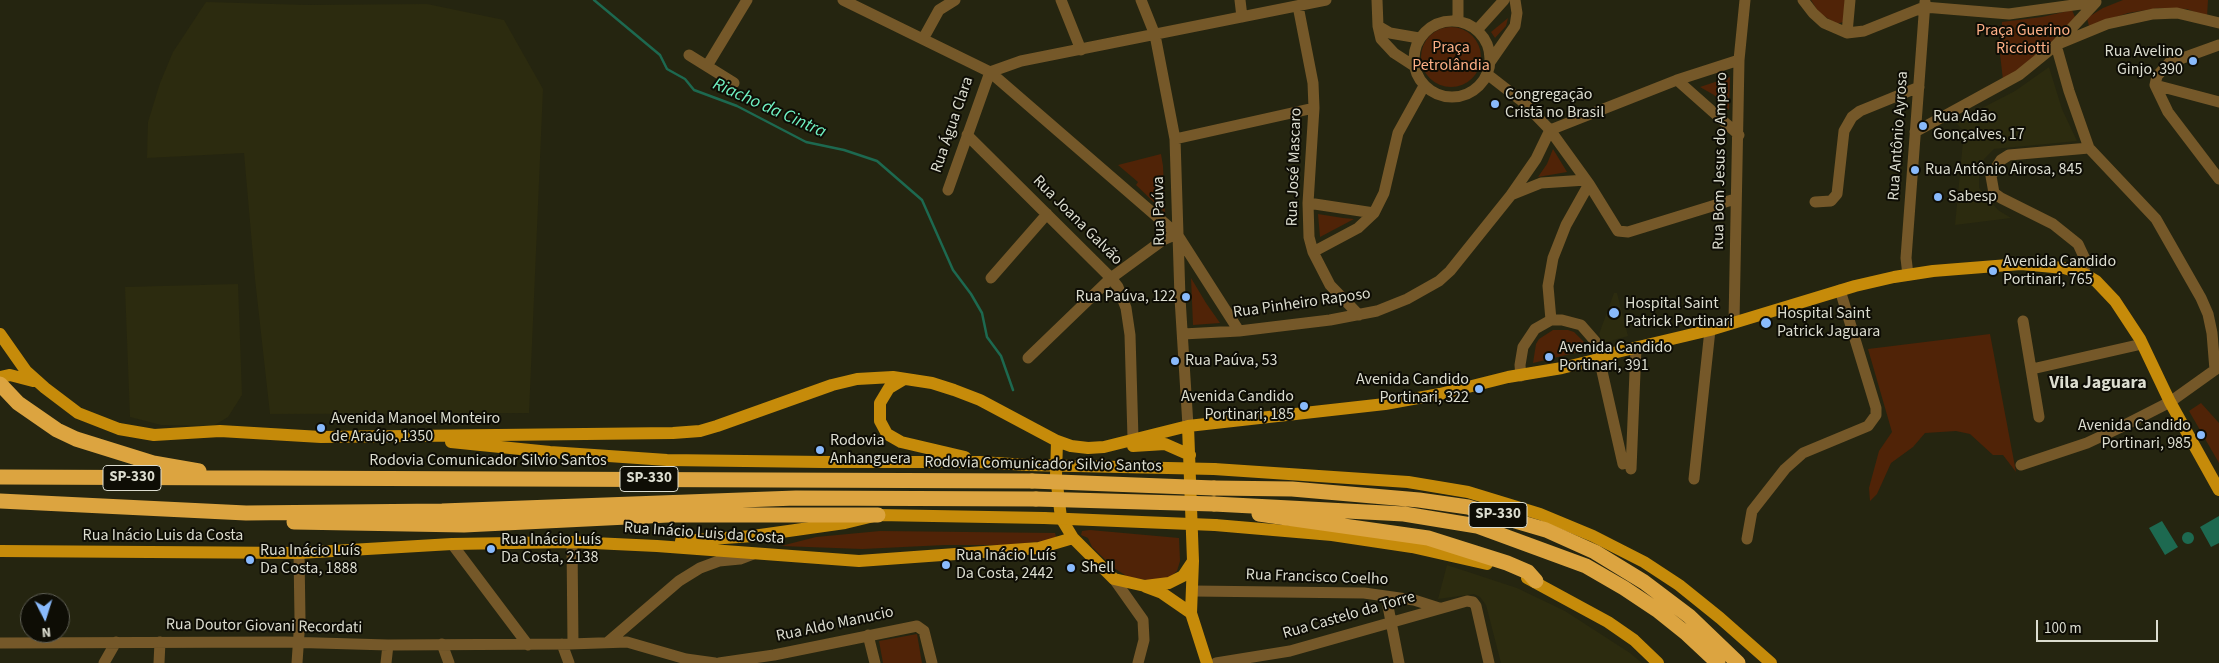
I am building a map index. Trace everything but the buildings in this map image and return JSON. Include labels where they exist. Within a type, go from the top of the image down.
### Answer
[{"type":"highway","points":[[0,384],[18,403],[57,430],[107,450],[153,463],[180,468],[265,479]]},
{"type":"highway","name":"Rodovia Comunicador Silvio Santos","points":[[0,478],[1032,480],[1214,488],[1292,489],[1419,500],[1468,507],[1546,530],[1595,552],[1644,582],[1689,616],[1738,663]]},
{"type":"highway","name":"SP-330","points":[[0,502],[246,513],[471,510],[796,498],[1036,499],[1216,504],[1404,514],[1477,526],[1586,566],[1657,610],[1687,634],[1718,663]]},
{"type":"highway","points":[[1216,504],[1260,514],[1428,538],[1507,563],[1528,572],[1536,581]]},
{"type":"highway","points":[[246,513],[280,522],[464,525],[677,515],[878,515]]},
{"type":"main road","points":[[1104,447],[1133,438],[1188,426],[1386,404],[1440,394],[1521,373],[1710,330],[1840,290],[1933,271],[2021,264],[2064,268],[2084,274],[2096,281],[2115,301],[2142,344],[2170,402],[2219,490]]},
{"type":"main road","points":[[0,334],[26,371],[78,413],[119,429],[148,434],[220,431],[321,437],[632,434],[700,430],[718,426],[848,381],[882,377],[932,383],[954,390],[980,400],[1057,441],[1083,448],[1116,448],[1154,443],[1164,444],[1190,455]]},
{"type":"main road","points":[[0,377],[10,375],[21,376],[38,382]]},
{"type":"main road","points":[[904,379],[889,388],[880,403],[880,421],[887,434],[901,442],[948,452],[980,462]]},
{"type":"main road","points":[[1190,455],[1194,439],[1199,433],[1218,422]]},
{"type":"main road","points":[[1188,426],[1193,561],[1192,613],[1207,663]]},
{"type":"main road","points":[[401,436],[484,446],[667,460],[980,462],[1214,469],[1408,482],[1468,492],[1540,514],[1593,536],[1644,562],[1679,585],[1771,663]]},
{"type":"main road","points":[[1057,441],[1056,476],[1058,507],[1061,518],[1073,538],[1114,579],[1145,586],[1162,593],[1192,613]]},
{"type":"main road","points":[[657,546],[675,542],[753,536],[844,523],[878,515],[1044,518],[1215,525],[1332,535],[1412,547],[1485,563],[1536,581],[1608,622],[1634,640],[1658,663]]},
{"type":"main road","name":"Rua Inácio Luis da Costa","points":[[0,551],[299,553],[471,543],[572,542],[705,549],[859,561],[1039,548],[1073,538]]},
{"type":"main road","points":[[1145,586],[1169,583],[1176,580],[1189,570],[1193,561]]},
{"type":"street","points":[[707,66],[747,0]]},
{"type":"street","points":[[843,0],[990,72],[1177,234],[1239,331]]},
{"type":"street","points":[[923,38],[939,10],[956,0]]},
{"type":"street","points":[[1061,0],[1081,50]]},
{"type":"street","name":"Rua Paúva","points":[[1141,0],[1155,35],[1175,139],[1177,234],[1188,426]]},
{"type":"street","points":[[1240,0],[1242,17]]},
{"type":"street","points":[[990,72],[1021,60],[1081,50],[1326,0]]},
{"type":"street","points":[[1377,0],[1379,34],[1386,47],[1414,66]]},
{"type":"street","points":[[1458,0],[1458,21]]},
{"type":"street","points":[[1477,30],[1504,0]]},
{"type":"street","points":[[1515,0],[1517,13],[1515,26],[1488,68],[1480,84],[1470,92],[1459,96],[1446,96],[1434,93],[1424,86],[1414,66],[1414,52],[1419,38],[1426,30],[1436,24],[1447,20],[1458,21],[1477,30],[1487,44],[1488,68],[1550,130],[1587,182],[1616,229],[1621,233],[1736,199]]},
{"type":"street","name":"Rua Bom Jesus do Amparo","points":[[1734,322],[1739,60],[1745,0]]},
{"type":"street","points":[[1803,0],[1824,23],[1847,33],[1864,31],[1924,4],[2008,14],[2098,1]]},
{"type":"street","points":[[1847,33],[1850,0]]},
{"type":"street","points":[[1915,132],[2018,75],[2056,45],[2098,1]]},
{"type":"street","name":"Rua Antônio Ayrosa","points":[[1908,275],[1906,258],[1924,4]]},
{"type":"street","name":"Rua José Mascaro","points":[[1298,6],[1312,83],[1314,108],[1308,203],[1308,223],[1313,252],[1330,285],[1359,315]]},
{"type":"street","points":[[2056,45],[2107,24],[2153,14],[2177,13],[2219,23]]},
{"type":"street","points":[[1378,26],[1390,33],[1419,38]]},
{"type":"street","points":[[2021,465],[2087,443],[2170,402],[2217,368],[2208,314],[2156,219],[2088,148],[2056,45]]},
{"type":"street","points":[[2219,45],[2169,63],[2157,76],[2156,85],[2168,112],[2219,179]]},
{"type":"street","points":[[689,55],[734,84]]},
{"type":"street","points":[[1511,195],[1536,159],[1550,130],[1677,80],[1739,60]]},
{"type":"street","name":"Rua Água Clara","points":[[948,190],[990,72]]},
{"type":"street","points":[[1677,80],[1739,135]]},
{"type":"street","points":[[2156,85],[2219,102]]},
{"type":"street","points":[[1313,252],[1358,228],[1374,213],[1384,193],[1398,133],[1424,86]]},
{"type":"street","points":[[1815,202],[1830,201],[1837,194],[1844,131],[1852,117],[1869,107],[1919,87]]},
{"type":"street","points":[[1175,139],[1314,108]]},
{"type":"street","name":"Rua Joana Galvão","points":[[967,135],[1118,287],[1128,320],[1133,438]]},
{"type":"street","points":[[2084,274],[2085,259],[2078,244],[2053,224],[1994,193],[1991,176],[2001,160],[2009,155],[2088,148]]},
{"type":"street","points":[[1551,320],[1548,286],[1553,258],[1566,225],[1587,182]]},
{"type":"street","name":"Rua Pinheiro Raposo","points":[[1183,334],[1239,331],[1377,311],[1407,299],[1439,281],[1450,271],[1511,195],[1541,183],[1587,182]]},
{"type":"street","points":[[1308,203],[1374,213]]},
{"type":"street","points":[[991,278],[1046,214]]},
{"type":"street","points":[[1028,358],[1111,278],[1163,240],[1177,234]]},
{"type":"street","points":[[1747,539],[1752,511],[1785,469],[1803,453],[1868,426],[1876,415],[1840,290]]},
{"type":"street","points":[[1521,373],[1521,356],[1528,337],[1535,329],[1551,320],[1562,320],[1580,325],[1595,341],[1627,466],[1636,348]]},
{"type":"street","points":[[2023,321],[2039,417]]},
{"type":"street","points":[[1694,480],[1710,330]]},
{"type":"street","points":[[2032,369],[2142,344]]},
{"type":"street","points":[[569,663],[572,542]]},
{"type":"street","points":[[468,566],[467,551],[471,543]]},
{"type":"street","points":[[452,544],[528,644]]},
{"type":"street","points":[[700,568],[705,549]]},
{"type":"street","points":[[296,663],[300,619],[299,553]]},
{"type":"street","points":[[608,642],[679,581],[700,568],[719,561],[740,559],[753,554]]},
{"type":"street","points":[[1114,579],[1143,620],[1144,640],[1138,663]]},
{"type":"street","name":"Rua Francisco Coelho","points":[[1193,590],[1314,591],[1386,596],[1416,601],[1439,608]]},
{"type":"street","points":[[1386,596],[1400,663]]},
{"type":"street","name":"Rua Castelo da Torre","points":[[1216,663],[1232,662],[1290,651],[1468,601],[1473,602],[1479,616],[1488,663]]},
{"type":"street","name":"Rua Aldo Manucio","points":[[719,663],[774,655],[913,626],[921,627],[924,632],[932,663]]},
{"type":"street","points":[[868,635],[875,663]]},
{"type":"street","points":[[104,663],[116,642]]},
{"type":"street","points":[[159,663],[160,642]]},
{"type":"street","name":"Rua Doutor Giovani Recordati","points":[[0,643],[298,642],[388,645],[633,642],[686,659],[712,663]]},
{"type":"street","points":[[442,644],[449,663]]},
{"type":"street","points":[[386,663],[388,645]]},
{"type":"shaded area","points":[[206,2],[307,5],[427,4],[504,20],[543,89],[529,413],[270,414],[255,279],[244,153],[147,158],[148,122],[160,83],[173,52]]},
{"type":"shaded area","points":[[2049,67],[2062,109],[2077,141],[1994,149],[1984,159],[1979,169],[1979,188],[1998,210],[2011,218],[1955,225],[1964,131],[1955,122],[2015,91]]},
{"type":"shaded area","points":[[238,284],[242,395],[228,417],[213,426],[161,425],[130,417],[125,287]]},
{"type":"shaded area","name":"Hospital Saint Patrick Portinari","points":[[1614,293],[1617,293],[1628,336],[1603,343],[1599,334]]},
{"type":"shaded area","points":[[2219,516],[2219,543],[2211,547],[2200,527]]},
{"type":"shaded area","points":[[2162,521],[2178,547],[2165,555],[2149,528]]},
{"type":"shaded area","points":[[2186,532],[2190,532],[2194,538],[2190,544],[2186,544],[2182,540],[2182,536]]},
{"type":"shaded area","points":[[1447,565],[1517,588],[1565,611],[1630,653],[1642,663],[1501,663],[1486,605],[1480,597],[1474,594],[1438,599]]},
{"type":"green space","points":[[1811,0],[1845,0],[1843,22],[1837,24],[1819,13]]},
{"type":"green space","points":[[2123,0],[2208,0],[2207,17],[2187,9],[2159,8],[2128,13],[2089,26],[2087,18],[2103,8]]},
{"type":"green space","name":"Praça Guerino Ricciotti","points":[[2072,10],[2075,17],[2067,28],[2017,72],[2003,80],[2000,54],[2002,22],[2042,17]]},
{"type":"green space","name":"Praça Petrolândia","points":[[1508,18],[1506,26],[1495,38],[1491,32]]},
{"type":"green space","name":"Praça Petrolândia","points":[[1451,27],[1468,32],[1476,40],[1481,57],[1476,74],[1468,82],[1451,87],[1434,82],[1426,74],[1421,57],[1426,40],[1434,32]]},
{"type":"green space","points":[[1730,77],[1729,110],[1714,95],[1700,87]]},
{"type":"green space","points":[[1553,149],[1567,172],[1538,177],[1547,164]]},
{"type":"green space","points":[[1161,154],[1165,213],[1136,185],[1138,182],[1118,165]]},
{"type":"green space","points":[[1318,214],[1343,218],[1354,219],[1320,237]]},
{"type":"green space","points":[[1191,278],[1206,303],[1220,323],[1193,325]]},
{"type":"green space","points":[[1553,330],[1574,332],[1584,342],[1587,350],[1533,363],[1536,344],[1539,339]]},
{"type":"green space","points":[[1990,334],[2016,472],[2003,455],[1993,455],[1970,434],[1956,431],[1925,433],[1913,447],[1891,463],[1877,494],[1870,501],[1869,488],[1879,451],[1892,432],[1868,349]]},
{"type":"green space","points":[[2201,403],[2219,423],[2219,463],[2189,411]]},
{"type":"green space","points":[[1090,530],[1179,538],[1180,561],[1177,571],[1169,578],[1153,581],[1128,577],[1114,568],[1092,547],[1088,538],[1081,535],[1082,531]]},
{"type":"green space","points":[[880,531],[1055,533],[1057,540],[1005,545],[945,545],[862,549],[781,546],[816,537]]},
{"type":"green space","points":[[917,634],[922,663],[883,663],[879,641]]},
{"type":"waterway","name":"Riacho da Cintra","points":[[594,0],[660,55],[667,69],[685,79],[694,90],[737,106],[806,142],[844,150],[877,161],[922,200],[953,270],[971,294],[982,313],[987,337],[1001,356],[1013,390]]},
{"type":"place","name":"Rua Avelino Ginjo, 390","points":[[2193,61]]},
{"type":"place","name":"Congregação Cristã no Brasil","points":[[1495,104]]},
{"type":"place","name":"Rua Adão Gonçalves, 17","points":[[1923,126]]},
{"type":"place","name":"Rua Antônio Airosa, 845","points":[[1915,170]]},
{"type":"place","name":"Sabesp","points":[[1938,197]]},
{"type":"place","name":"Avenida Candido Portinari, 765","points":[[1993,271]]},
{"type":"place","name":"Rua Paúva, 122","points":[[1186,297]]},
{"type":"place","name":"Hospital Saint Patrick Portinari","points":[[1614,313]]},
{"type":"place","name":"Hospital Saint Patrick Jaguara","points":[[1766,323]]},
{"type":"place","name":"Avenida Candido Portinari, 391","points":[[1549,357]]},
{"type":"place","name":"Rua Paúva, 53","points":[[1175,361]]},
{"type":"place","name":"Avenida Candido Portinari, 322","points":[[1479,389]]},
{"type":"place","name":"Avenida Candido Portinari, 185","points":[[1304,406]]},
{"type":"place","name":"Avenida Manoel Monteiro de Araújo, 1350","points":[[321,428]]},
{"type":"place","name":"Avenida Candido Portinari, 985","points":[[2201,435]]},
{"type":"place","name":"Rodovia Anhanguera","points":[[820,450]]},
{"type":"place","name":"Rua Inácio Luís Da Costa, 2138","points":[[491,549]]},
{"type":"place","name":"Rua Inácio Luís Da Costa, 1888","points":[[250,560]]},
{"type":"place","name":"Rua Inácio Luís Da Costa, 2442","points":[[946,565]]},
{"type":"place","name":"Shell","points":[[1071,568]]},
{"type":"district","name":"Vila Jaguara","points":[[2098,384]]}]
